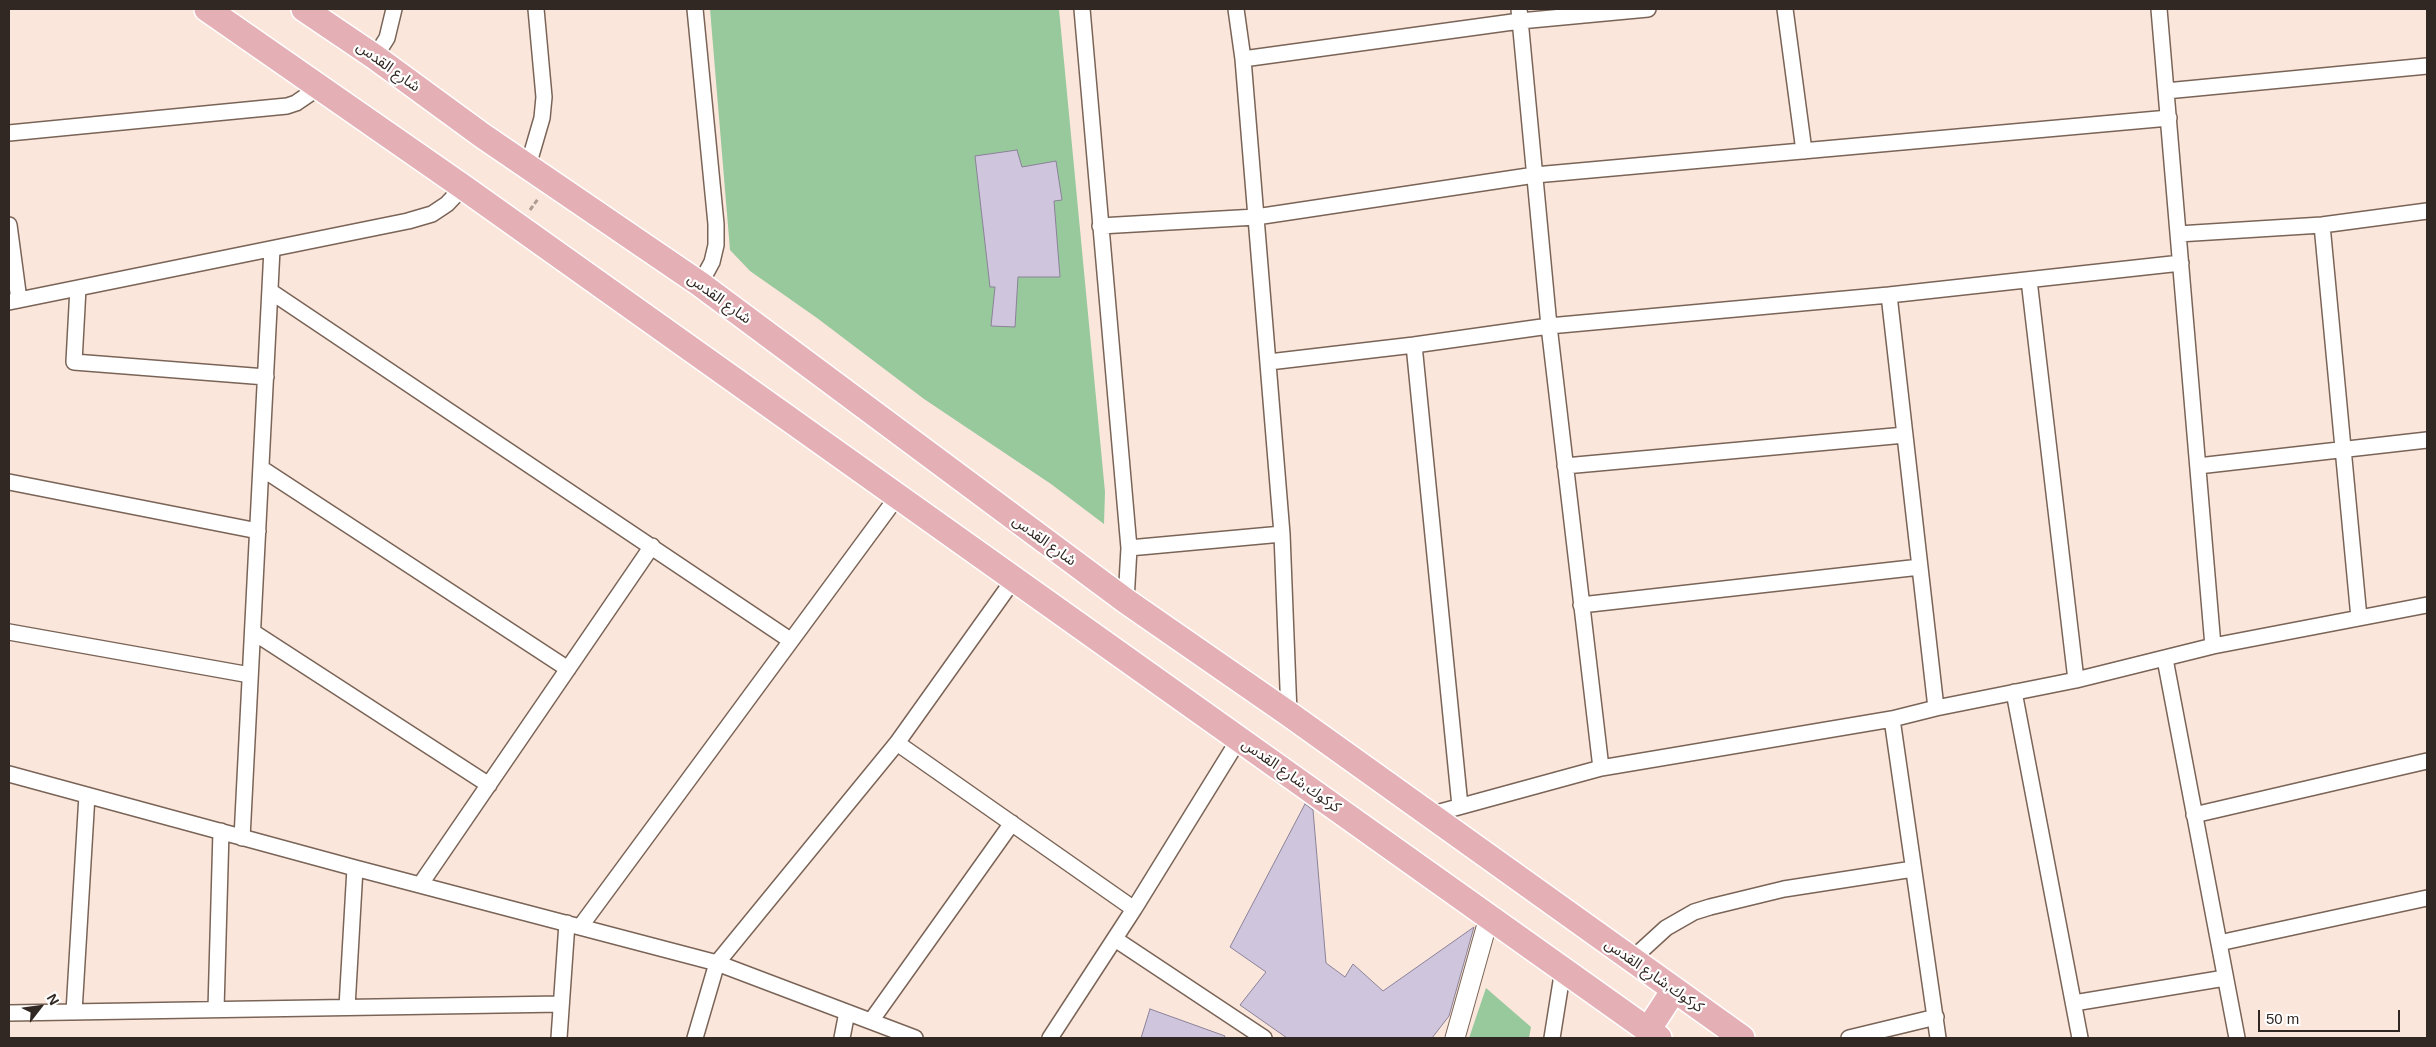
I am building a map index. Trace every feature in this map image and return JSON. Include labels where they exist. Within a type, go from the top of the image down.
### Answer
[{"type":"main road","points":[[207,9],[463,187],[897,497]]},
{"type":"main road","name":"شارع القدس","points":[[304,9],[700,284],[1126,601]]},
{"type":"main road","name":"كركوك,شارع القدس","points":[[897,497],[1654,1034]]},
{"type":"main road","name":"كركوك,شارع القدس","points":[[1126,601],[1289,714],[1742,1038]]},
{"type":"main road","points":[[1654,1034],[1674,990]]},
{"type":"street","points":[[375,57],[387,38],[394,9]]},
{"type":"street","points":[[528,166],[542,118],[544,97],[536,9]]},
{"type":"street","points":[[695,9],[716,224],[716,245],[712,262],[700,284]]},
{"type":"street","points":[[1082,9],[1129,548],[1126,601]]},
{"type":"street","points":[[1236,9],[1243,59],[1282,534],[1289,714]]},
{"type":"street","points":[[1243,59],[1519,15],[1648,9]]},
{"type":"street","points":[[1785,9],[1804,151]]},
{"type":"street","points":[[2159,9],[2213,646]]},
{"type":"street","points":[[1519,15],[1549,326],[1601,768]]},
{"type":"street","points":[[2166,91],[2427,66]]},
{"type":"street","points":[[9,133],[287,106],[296,103],[318,88]]},
{"type":"street","points":[[1100,226],[1256,217],[1535,175],[2169,118]]},
{"type":"street","points":[[9,225],[14,301],[408,221],[432,214],[447,204],[463,187]]},
{"type":"street","points":[[2178,234],[2322,226],[2427,211]]},
{"type":"street","points":[[2322,226],[2359,618]]},
{"type":"street","points":[[242,838],[272,248]]},
{"type":"street","points":[[1269,362],[1414,345],[1549,326],[1889,295],[2181,263]]},
{"type":"street","points":[[2029,280],[2076,680]]},
{"type":"street","points":[[78,288],[74,362],[266,377]]},
{"type":"street","points":[[270,291],[790,640]]},
{"type":"street","points":[[1889,295],[1936,708]]},
{"type":"street","points":[[1414,345],[1460,806]]},
{"type":"street","points":[[1565,466],[1904,435]]},
{"type":"street","points":[[2198,466],[2427,440]]},
{"type":"street","points":[[261,468],[568,670]]},
{"type":"street","points":[[9,482],[258,531]]},
{"type":"street","points":[[559,1038],[561,1004],[573,925],[897,497]]},
{"type":"street","points":[[1129,548],[1282,534]]},
{"type":"street","points":[[420,885],[652,546]]},
{"type":"street","points":[[1581,605],[1920,567]]},
{"type":"street","points":[[695,1038],[717,963],[897,743],[1014,579]]},
{"type":"street","points":[[1429,815],[1601,768],[1892,719],[1936,708],[2076,680],[2213,646],[2427,605]]},
{"type":"street","points":[[9,632],[250,675]]},
{"type":"street","points":[[253,632],[488,785]]},
{"type":"street","points":[[2165,659],[2237,1038]]},
{"type":"street","points":[[2014,692],[2080,1038]]},
{"type":"street","points":[[1892,719],[1938,1038]]},
{"type":"street","points":[[1050,1038],[1134,909],[1239,739]]},
{"type":"street","points":[[897,743],[1134,909]]},
{"type":"street","points":[[2194,815],[2427,761]]},
{"type":"street","points":[[9,774],[242,838],[717,963],[915,1038]]},
{"type":"street","points":[[74,1012],[87,795]]},
{"type":"street","points":[[871,1021],[1012,823]]},
{"type":"street","points":[[216,1009],[221,831]]},
{"type":"street","points":[[347,1007],[355,868]]},
{"type":"street","points":[[1631,960],[1666,928],[1687,916],[1710,907],[1784,889],[1913,869]]},
{"type":"street","points":[[2219,943],[2427,898]]},
{"type":"street","points":[[1455,1038],[1489,917]]},
{"type":"street","points":[[1115,939],[1264,1038]]},
{"type":"street","points":[[1552,1038],[1563,969]]},
{"type":"street","points":[[2074,1003],[2225,978]]},
{"type":"street","points":[[9,1013],[561,1004]]},
{"type":"street","points":[[842,1038],[847,1012]]},
{"type":"street","points":[[1849,1038],[1936,1017]]},
{"type":"path","points":[[518,227],[550,181]]},
{"type":"green space","points":[[710,9],[1059,9],[1105,492],[1104,524],[1051,484],[924,399],[817,318],[750,271],[730,250]]},
{"type":"green space","points":[[1486,988],[1531,1027],[1529,1038],[1469,1038]]},
{"type":"building","points":[[1017,150],[1022,167],[1056,161],[1062,200],[1054,201],[1060,277],[1018,277],[1015,327],[991,326],[995,287],[990,287],[975,156]]},
{"type":"building","points":[[1305,804],[1313,810],[1326,963],[1345,977],[1353,964],[1383,991],[1474,927],[1449,1016],[1432,1038],[1287,1038],[1240,1005],[1266,972],[1230,947]]},
{"type":"building","points":[[1150,1009],[1225,1036],[1224,1038],[1141,1038]]}]
